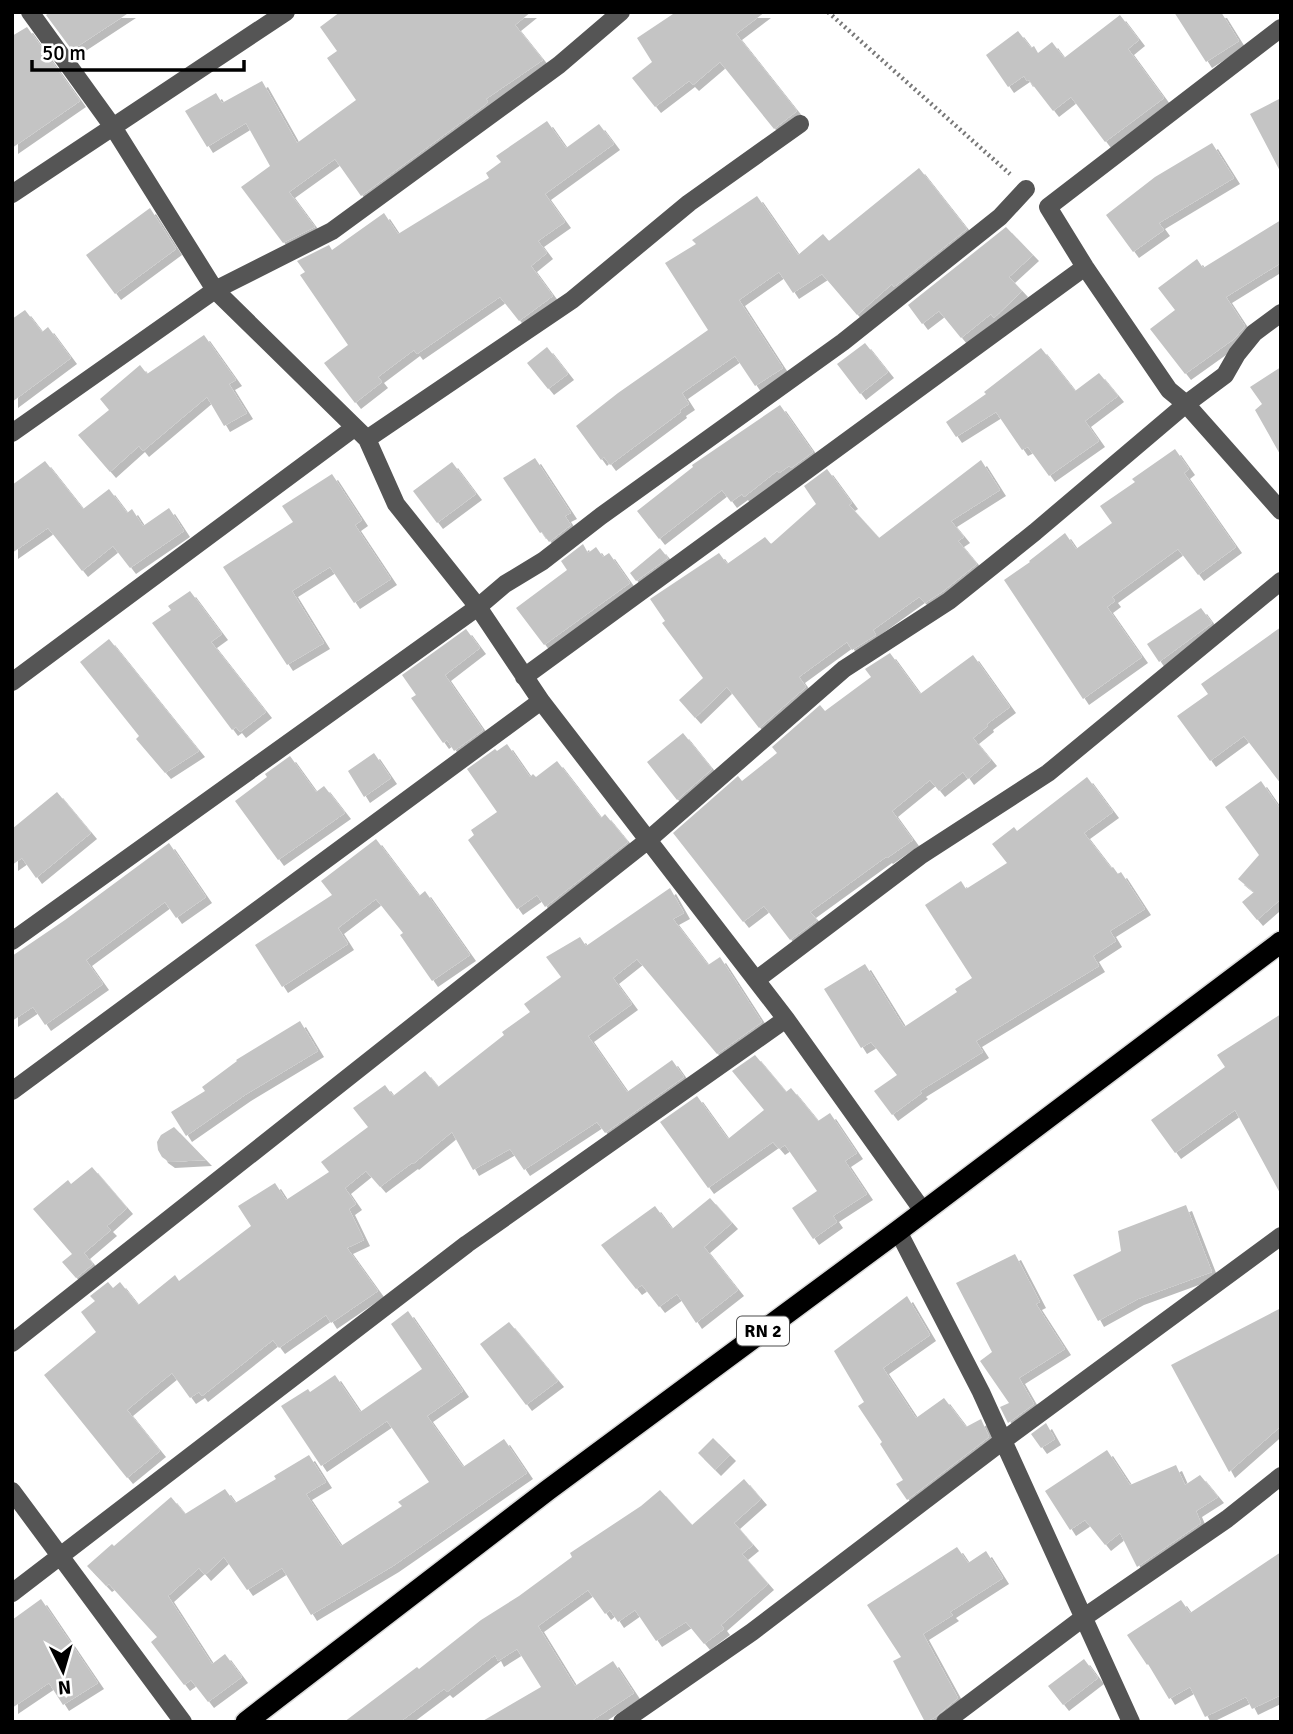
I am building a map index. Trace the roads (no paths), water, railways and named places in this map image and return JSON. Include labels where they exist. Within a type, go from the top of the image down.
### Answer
[{"type":"highway","name":"RN 2","points":[[246,1722],[548,1489],[898,1231],[1281,942]]},
{"type":"street","points":[[30,12],[113,127],[215,290],[360,433],[396,504],[478,607],[541,701],[786,1020],[923,1211]]},
{"type":"street","points":[[12,194],[286,12]]},
{"type":"street","points":[[12,433],[215,290],[332,231],[559,65],[621,12]]},
{"type":"street","points":[[1281,28],[1048,207],[1085,267],[1169,390],[1186,404],[1281,511]]},
{"type":"street","points":[[12,682],[360,433],[572,300],[689,203],[800,124]]},
{"type":"street","points":[[12,941],[844,342],[990,226],[1026,189]]},
{"type":"street","points":[[524,677],[1085,267]]},
{"type":"street","points":[[12,1343],[647,841],[844,669],[949,601],[1035,533],[1186,404],[1225,375],[1254,333],[1281,313]]},
{"type":"street","points":[[756,980],[920,856],[1048,773],[1281,581]]},
{"type":"street","points":[[12,1091],[541,701]]},
{"type":"street","points":[[12,1593],[467,1244],[786,1020]]},
{"type":"street","points":[[898,1231],[1004,1440],[1131,1722]]},
{"type":"street","points":[[622,1722],[752,1632],[1004,1440],[1281,1236]]},
{"type":"street","points":[[945,1722],[1083,1618],[1227,1519],[1281,1476]]},
{"type":"street","points":[[12,1491],[183,1722]]}]
